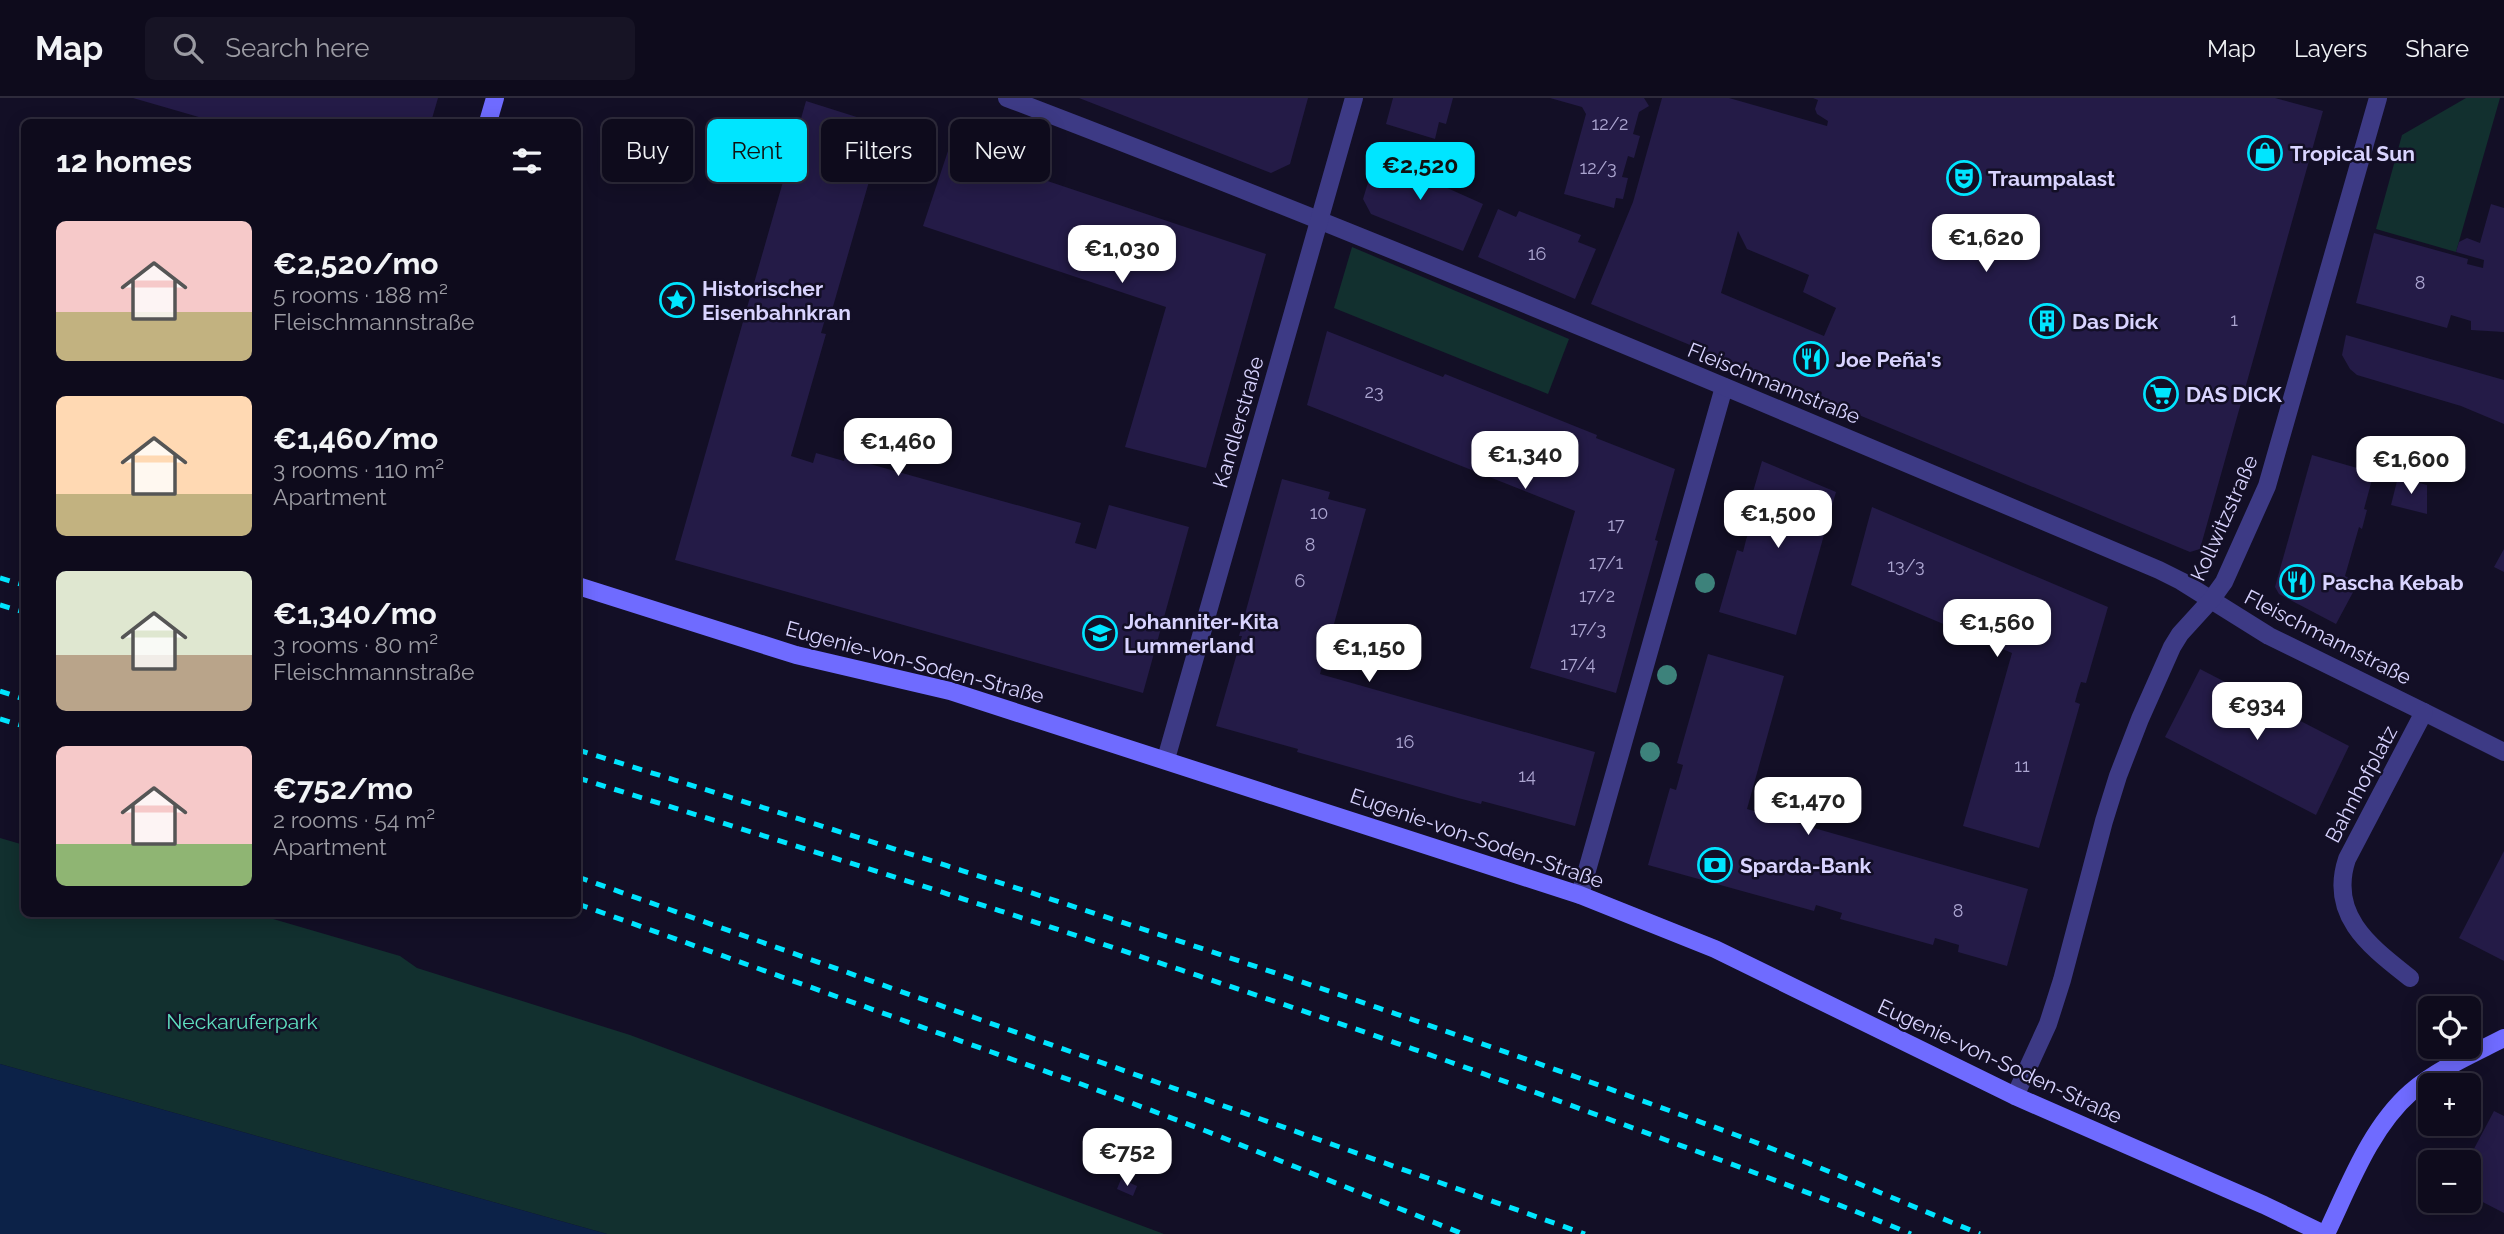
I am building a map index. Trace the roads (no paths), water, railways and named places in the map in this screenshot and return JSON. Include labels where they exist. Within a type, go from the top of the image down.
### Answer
[{"type":"main road","points":[[489,119],[495,98]]},
{"type":"main road","name":"Eugenie-von-Soden-Straße","points":[[581,587],[796,654],[950,691],[1580,895],[1715,949],[2015,1096],[2325,1234]]},
{"type":"main road","points":[[2325,1234],[2358,1169],[2390,1115],[2412,1092],[2435,1075],[2504,1038]]},
{"type":"street","name":"Fleischmannstraße","points":[[1007,98],[1320,219],[2159,570],[2269,636],[2504,752]]},
{"type":"street","name":"Kandlerstraße","points":[[1166,759],[1354,98]]},
{"type":"street","name":"Kollwitzstraße","points":[[2015,1096],[2048,1024],[2104,821],[2140,719],[2172,647],[2224,582],[2267,486],[2378,98]]},
{"type":"street","points":[[1580,895],[1724,387]]},
{"type":"street","name":"Bahnhofplatz","points":[[2410,978],[2379,953],[2356,929],[2345,906],[2342,882],[2347,859],[2424,712]]},
{"type":"water","points":[[0,1064],[607,1234],[0,1234]]},
{"type":"railway","points":[[0,578],[21,584]]},
{"type":"railway","points":[[0,605],[21,611]]},
{"type":"railway","points":[[0,691],[21,698]]},
{"type":"railway","points":[[0,719],[21,725]]},
{"type":"railway","points":[[581,751],[1021,889],[1461,1036],[1752,1141],[1980,1234]]},
{"type":"railway","points":[[581,779],[963,899],[1346,1026],[1717,1159],[1911,1234]]},
{"type":"railway","points":[[581,878],[1585,1234]]},
{"type":"railway","points":[[581,905],[1081,1084],[1463,1234]]},
{"type":"place","name":"Tropical Sun","points":[[2265,153]]},
{"type":"place","name":"Traumpalast","points":[[1964,178]]},
{"type":"place","name":"Historischer Eisenbahnkran","points":[[677,300]]},
{"type":"place","name":"Das Dick","points":[[2047,321]]},
{"type":"place","name":"Joe Peña's","points":[[1811,359]]},
{"type":"place","name":"DAS DICK","points":[[2161,394]]},
{"type":"place","name":"Pascha Kebab","points":[[2297,582]]},
{"type":"place","name":"Johanniter-Kita Lummerland","points":[[1100,633]]},
{"type":"place","name":"Sparda-Bank","points":[[1715,865]]},
{"type":"park label","name":"Neckaruferpark","points":[[242,1021]]}]
